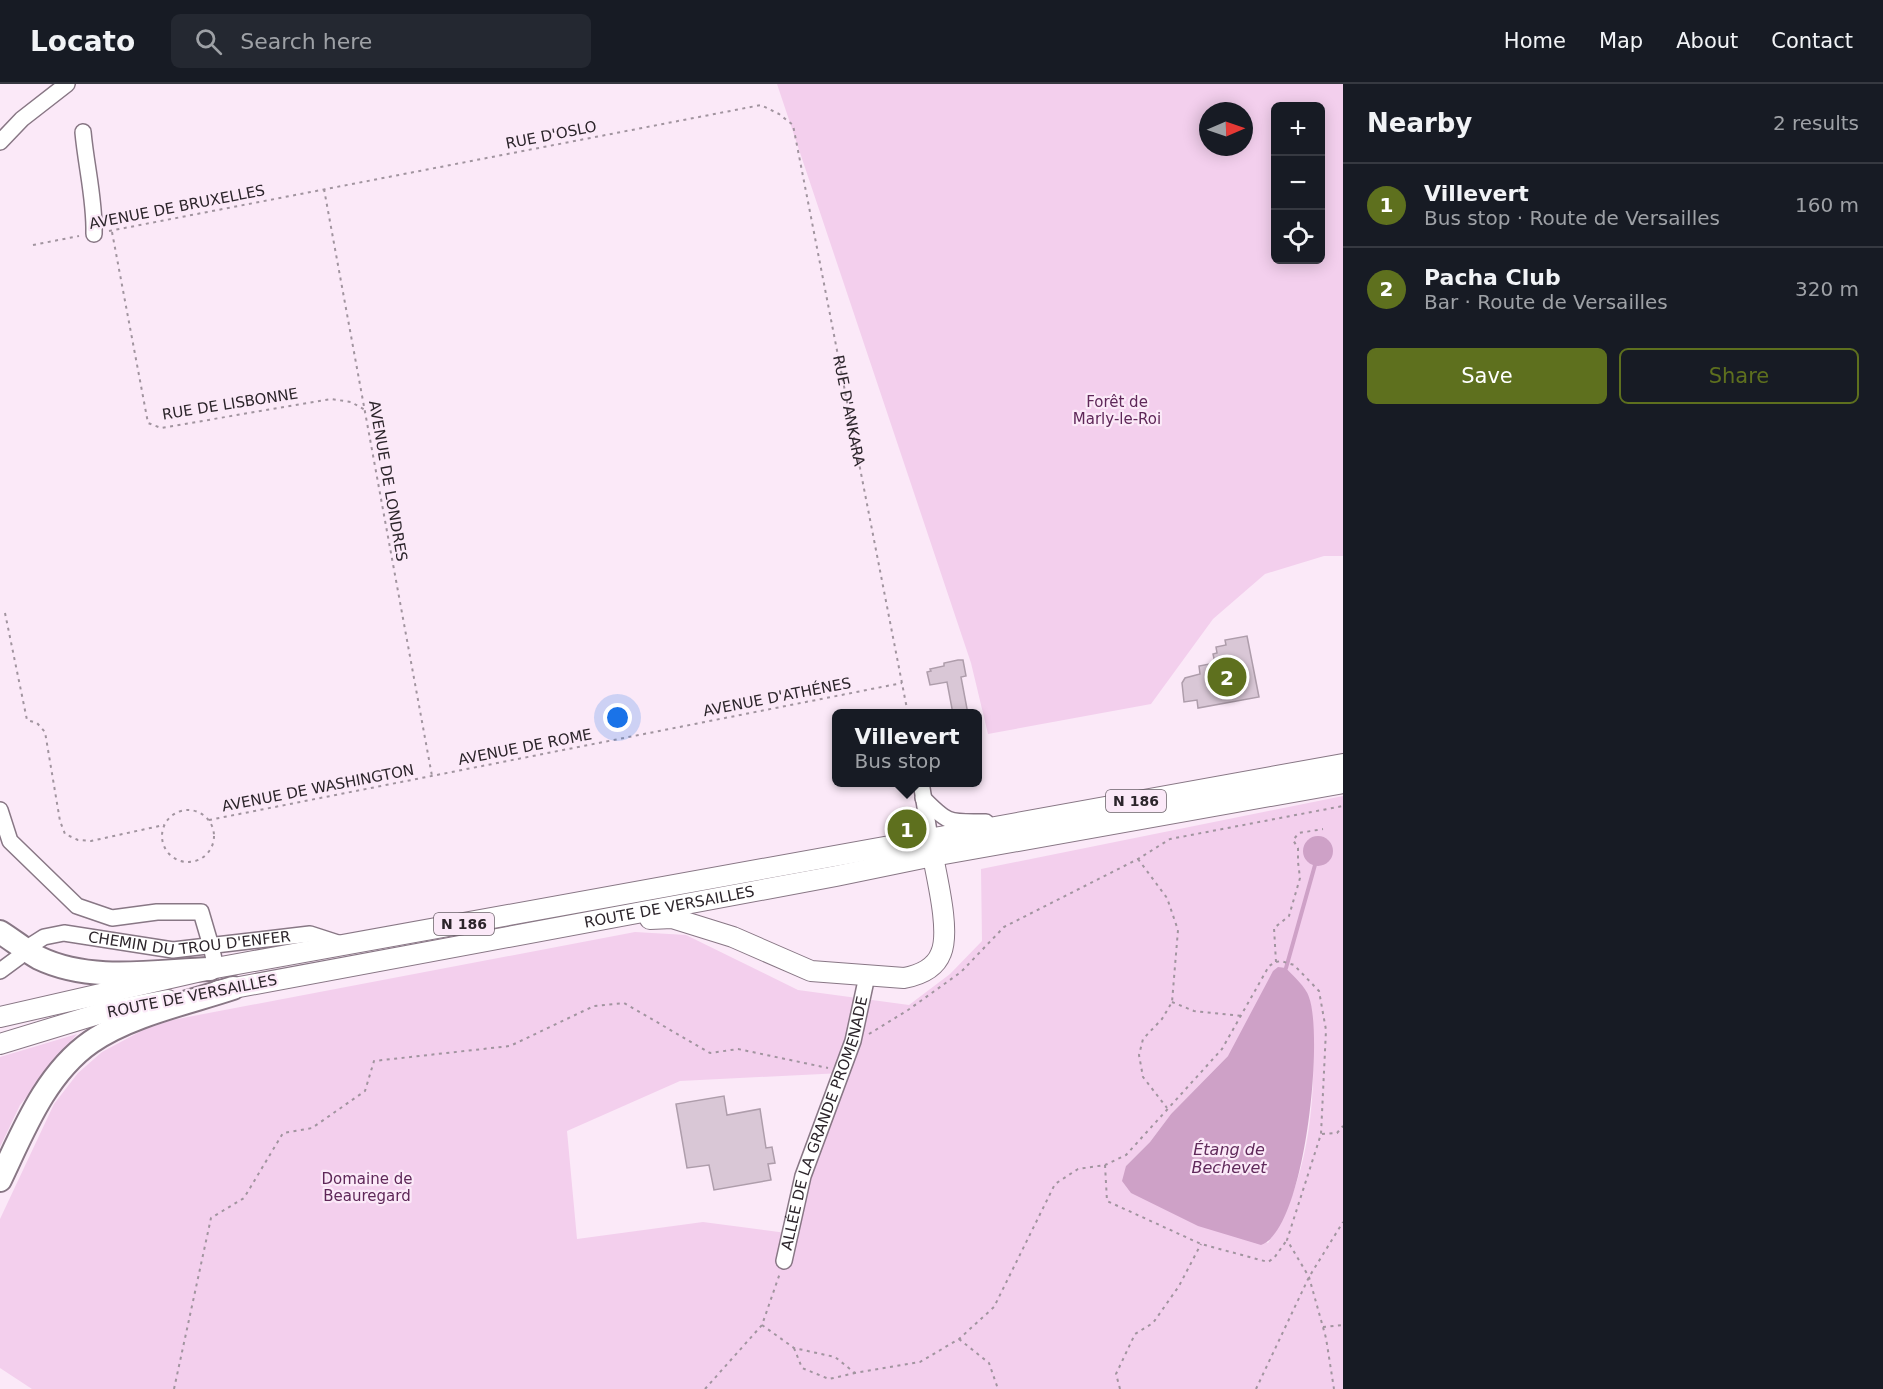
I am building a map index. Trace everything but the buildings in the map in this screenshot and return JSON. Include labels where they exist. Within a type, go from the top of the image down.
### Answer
[{"type":"highway","points":[[0,932],[39,958],[69,968],[96,972],[213,969]]},
{"type":"highway","points":[[0,1180],[36,1105],[62,1069],[90,1043],[129,1022],[233,988]]},
{"type":"main road","name":"ROUTE DE VERSAILLES","points":[[0,1044],[105,1012],[599,920],[931,847],[1019,822],[1343,764]]},
{"type":"main road","name":"ROUTE DE VERSAILLES","points":[[0,1017],[213,969],[931,847],[1343,783]]},
{"type":"main road","points":[[599,920],[672,918],[733,937],[811,971],[904,978],[919,975],[932,966],[942,952],[945,932],[931,847]]},
{"type":"street","points":[[0,142],[22,119],[67,84]]},
{"type":"street","points":[[84,132],[86,165],[95,214],[94,234]]},
{"type":"street","points":[[922,787],[931,847]]},
{"type":"street","points":[[923,798],[945,820],[1019,822]]},
{"type":"street","points":[[0,810],[10,841],[77,906],[112,918],[157,912],[201,912],[211,946],[213,969]]},
{"type":"street","name":"CHEMIN DU TROU D'ENFER","points":[[33,944],[44,937],[64,933],[173,950],[310,934],[347,946]]},
{"type":"street","points":[[0,971],[19,957]]},
{"type":"street","name":"ALLÉE DE LA GRANDE PROMENADE","points":[[784,1261],[803,1176],[853,1041],[867,976]]},
{"type":"path","name":"RUE D'OSLO","points":[[324,189],[761,105],[779,114]]},
{"type":"path","name":"RUE D'ANKARA","points":[[779,114],[793,125],[907,709]]},
{"type":"path","name":"AVENUE DE BRUXELLES","points":[[33,245],[324,189]]},
{"type":"path","name":"AVENUE DE LONDRES","points":[[324,189],[432,776]]},
{"type":"path","name":"RUE DE LISBONNE","points":[[112,230],[148,423],[161,428],[331,399],[351,402],[364,410]]},
{"type":"path","points":[[5,613],[27,720],[37,723],[45,732],[60,821],[65,834],[78,840],[91,841],[164,825]]},
{"type":"path","name":"AVENUE D'ATHÉNES","points":[[657,732],[902,683]]},
{"type":"path","name":"AVENUE DE ROME","points":[[432,776],[657,732]]},
{"type":"path","name":"AVENUE DE WASHINGTON","points":[[208,820],[432,776]]},
{"type":"path","points":[[853,1041],[862,1042],[872,1030],[908,1010],[961,972],[1005,927],[1138,859],[1170,839],[1343,806]]},
{"type":"path","points":[[194,810],[202,814],[208,820],[214,836],[209,852],[195,861],[187,862],[171,856],[162,842],[164,825],[177,812],[194,810]]},
{"type":"path","points":[[1276,962],[1274,928],[1289,916],[1300,878],[1298,848],[1293,840],[1299,833],[1323,829]]},
{"type":"path","points":[[1138,859],[1167,898],[1178,930],[1172,1002],[1162,1019],[1143,1039],[1139,1055],[1143,1077],[1167,1108]]},
{"type":"path","points":[[794,1348],[802,1368],[829,1379],[920,1362],[959,1339],[994,1307],[1055,1184],[1078,1169],[1105,1166],[1126,1155],[1222,1049],[1269,966],[1281,961],[1294,964],[1319,991],[1326,1030],[1321,1134],[1287,1240],[1274,1258],[1268,1262],[1201,1244],[1107,1201],[1105,1166]]},
{"type":"path","points":[[1172,1002],[1194,1011],[1242,1016]]},
{"type":"path","points":[[174,1389],[211,1218],[244,1198],[284,1133],[312,1128],[365,1091],[374,1061],[510,1046],[594,1006],[624,1003],[710,1053],[738,1049],[842,1071]]},
{"type":"path","points":[[1321,1134],[1337,1133],[1343,1126]]},
{"type":"path","points":[[1256,1389],[1309,1277],[1343,1222]]},
{"type":"path","points":[[1287,1240],[1309,1277],[1323,1327],[1334,1389]]},
{"type":"path","points":[[1120,1389],[1116,1374],[1135,1334],[1153,1323],[1179,1286],[1201,1244]]},
{"type":"path","name":"ALLÉE DE LA GRANDE PROMENADE","points":[[705,1389],[762,1325],[784,1261]]},
{"type":"path","points":[[762,1325],[794,1348],[835,1358],[855,1374]]},
{"type":"path","points":[[1323,1327],[1343,1325]]},
{"type":"path","points":[[959,1339],[989,1363],[998,1389]]},
{"type":"green space","name":"Forêt de Marly-le-Roi","points":[[777,84],[1343,84],[1343,556],[1324,556],[1265,574],[1213,619],[1151,704],[988,734],[971,663]]},
{"type":"green space","name":"Domaine de Beauregard","points":[[1343,796],[1343,1389],[32,1389],[0,1368],[0,1219],[54,1104],[78,1073],[102,1052],[143,1030],[172,1020],[635,932],[686,935],[798,990],[909,1005],[950,974],[982,941],[981,869]],"holes":[[[1309,996],[1313,1091],[1304,1156],[1295,1187],[1268,1243],[1126,1166],[1150,1142],[1171,1114],[1228,1056]],[[842,1073],[794,1234],[703,1222],[577,1239],[567,1131],[680,1081]]]},
{"type":"green space","points":[[77,1034],[20,1105],[0,1147],[0,1057]]},
{"type":"water","points":[[1318,836],[1324,837],[1332,845],[1332,857],[1324,865],[1318,866],[1312,865],[1304,857],[1303,851],[1304,845],[1312,837]]},
{"type":"water","name":"Étang de Bechevet","points":[[1278,967],[1286,968],[1309,997],[1313,1019],[1312,1090],[1307,1131],[1289,1206],[1276,1232],[1261,1245],[1198,1226],[1131,1193],[1122,1181],[1126,1166],[1150,1142],[1171,1114],[1228,1056],[1273,971]]},
{"type":"waterway","points":[[1286,968],[1315,865]]},
{"type":"place","name":"Pacha Club","points":[[1227,677]]},
{"type":"place","name":"Villevert","points":[[907,829]]}]
